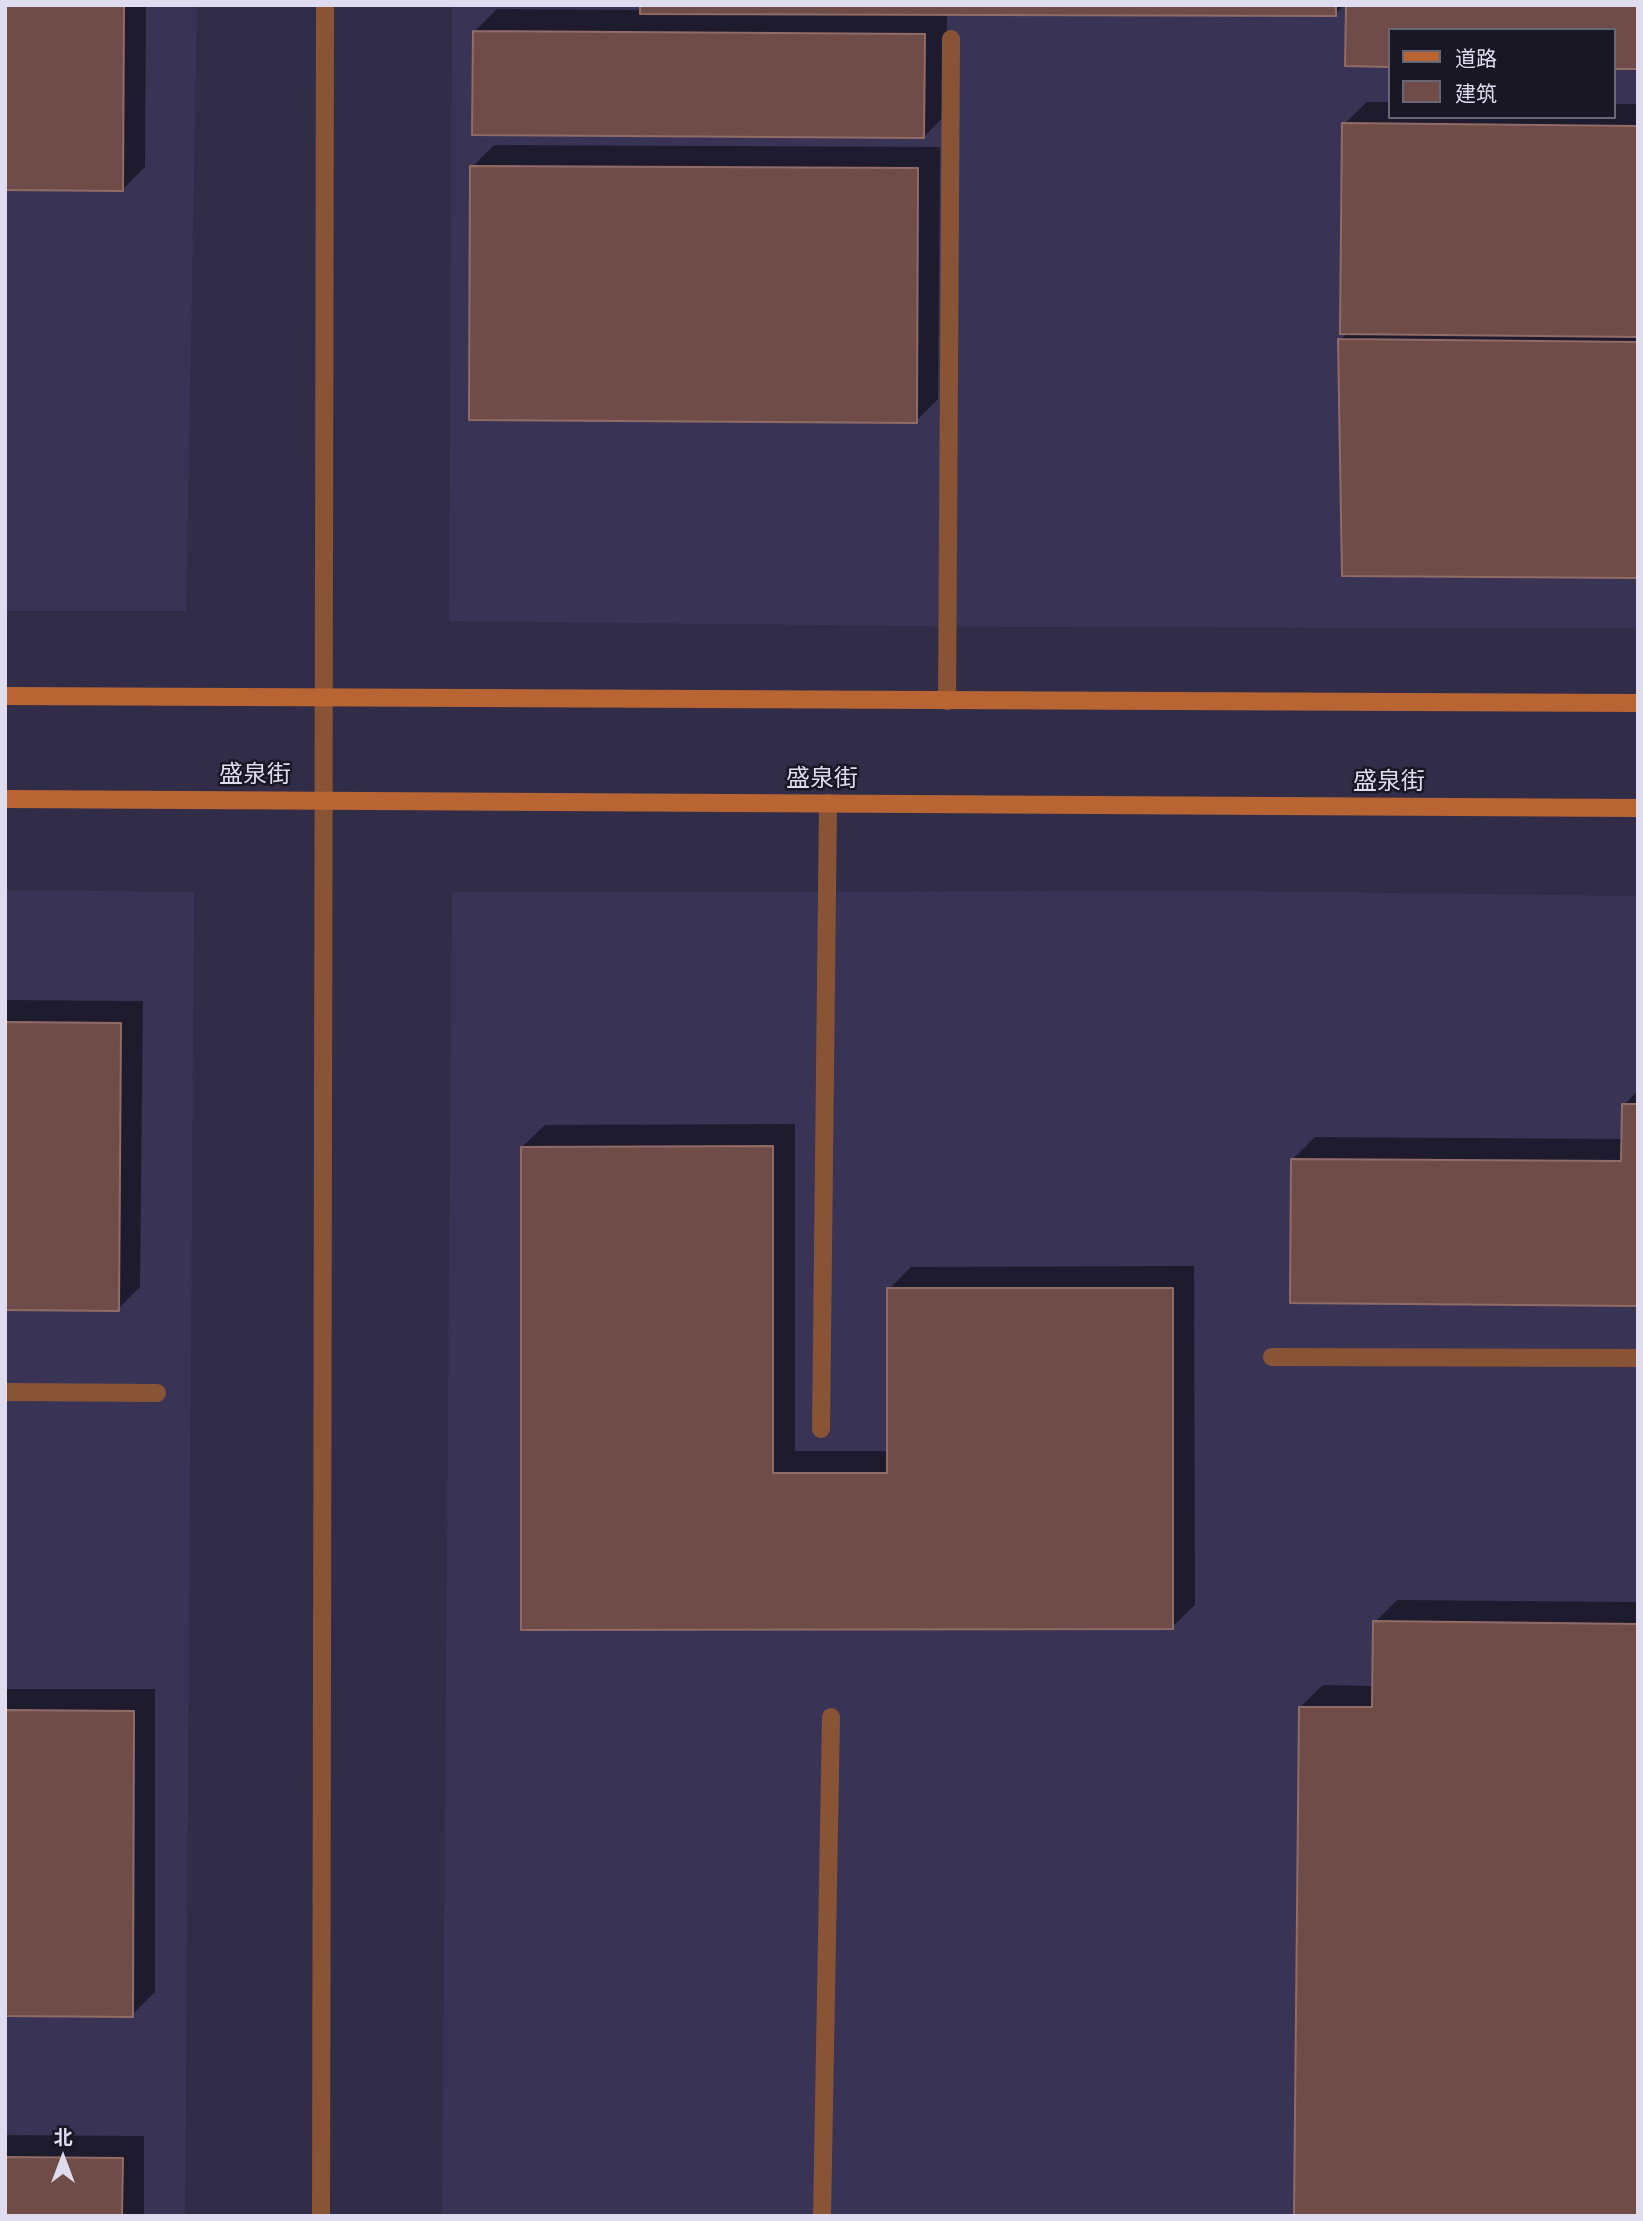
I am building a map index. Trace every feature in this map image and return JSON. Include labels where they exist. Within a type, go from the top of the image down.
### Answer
[{"type":"main road","points":[[5,696],[1638,703]]},
{"type":"main road","name":"盛泉街","points":[[5,799],[1638,808]]},
{"type":"street","points":[[321,2216],[325,5]]},
{"type":"street","points":[[947,701],[951,38]]},
{"type":"street","points":[[821,1429],[828,803]]},
{"type":"street","points":[[1272,1357],[1638,1358]]},
{"type":"street","points":[[5,1392],[157,1393]]},
{"type":"street","points":[[822,2216],[831,1717]]},
{"type":"shaded area","points":[[5,5],[197,5],[186,611],[5,611]]},
{"type":"shaded area","points":[[452,5],[1638,5],[1638,628],[1001,627],[449,621]]},
{"type":"shaded area","points":[[5,890],[194,892],[185,2216],[5,2216]]},
{"type":"shaded area","points":[[1233,891],[1638,896],[1638,2216],[442,2216],[452,892]]},
{"type":"building","points":[[5,5],[124,5],[123,191],[5,190]]},
{"type":"building","points":[[640,5],[1336,5],[1336,16],[640,14]]},
{"type":"building","points":[[1346,5],[1638,5],[1638,69],[1615,69],[1615,28],[1388,28],[1388,67],[1345,66]]},
{"type":"building","points":[[473,31],[925,34],[924,138],[472,135]]},
{"type":"building","points":[[1342,123],[1638,126],[1638,337],[1340,334]]},
{"type":"building","points":[[470,166],[918,168],[917,423],[469,420]]},
{"type":"building","points":[[1338,339],[1638,342],[1638,578],[1342,576]]},
{"type":"building","points":[[5,1022],[121,1023],[119,1311],[5,1310]]},
{"type":"building","points":[[1622,1104],[1638,1104],[1638,1306],[1290,1303],[1291,1159],[1621,1161]]},
{"type":"building","points":[[773,1146],[773,1473],[887,1473],[887,1288],[1173,1288],[1173,1629],[521,1630],[521,1147]]},
{"type":"building","points":[[1373,1621],[1638,1624],[1638,2216],[1294,2216],[1299,1707],[1372,1707]]},
{"type":"building","points":[[5,1710],[134,1711],[133,2017],[5,2016]]},
{"type":"building","points":[[5,2157],[123,2158],[122,2216],[5,2216]]}]
